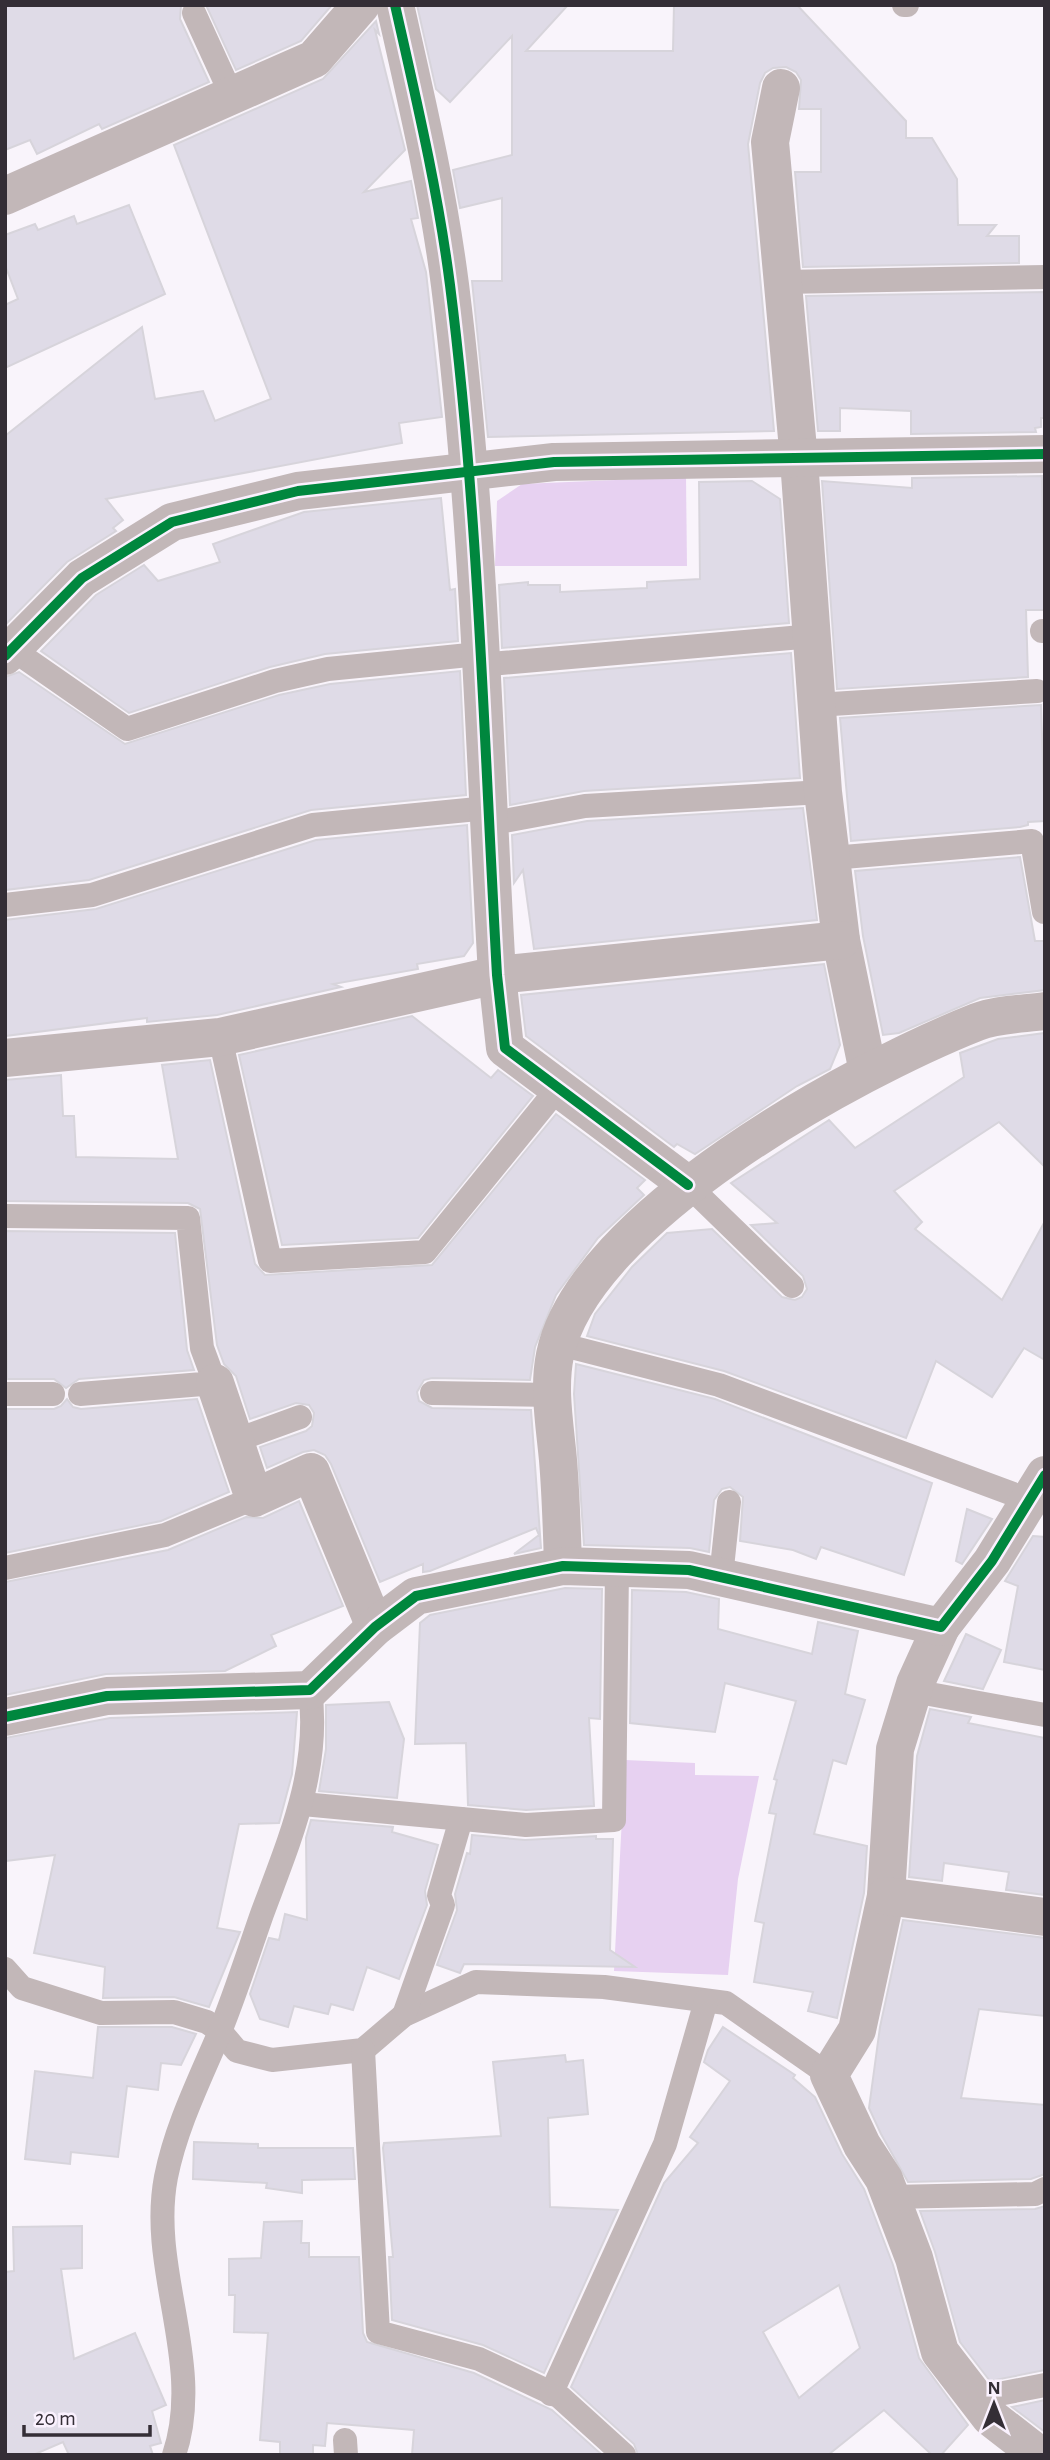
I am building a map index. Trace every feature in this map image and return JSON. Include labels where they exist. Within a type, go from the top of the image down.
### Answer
[{"type":"street","points":[[5,196],[314,59],[361,5]]},
{"type":"street","points":[[395,5],[423,128],[450,284],[468,472],[497,975],[505,1048],[688,1185]]},
{"type":"street","points":[[781,88],[770,142],[799,460],[823,792],[841,940],[867,1072]]},
{"type":"street","points":[[9,652],[82,578],[172,522],[298,491],[554,463],[1045,454]]},
{"type":"street","points":[[5,1058],[220,1037],[497,975],[841,940]]},
{"type":"street","points":[[563,1566],[562,1513],[552,1395],[555,1354],[587,1285],[616,1253],[688,1185],[766,1130],[867,1072],[980,1021],[1045,1011]]},
{"type":"street","points":[[215,1383],[254,1498],[310,1472],[374,1627]]},
{"type":"street","points":[[1037,1488],[992,1561],[941,1627],[913,1690],[895,1749],[886,1896],[857,2030],[829,2075],[891,2197],[914,2258],[940,2352],[981,2408],[1039,2455]]},
{"type":"street","points":[[5,1717],[107,1696],[310,1690],[374,1627],[416,1597],[563,1566],[688,1570],[941,1627]]},
{"type":"street","points":[[886,1896],[1045,1917]]},
{"type":"lane","points":[[194,13],[232,96]]},
{"type":"lane","points":[[783,282],[1045,277]]},
{"type":"lane","points":[[9,652],[127,729],[275,681],[328,670],[813,636]]},
{"type":"lane","points":[[816,705],[1037,691]]},
{"type":"lane","points":[[5,905],[92,895],[313,825],[488,816],[585,806],[823,792]]},
{"type":"lane","points":[[831,858],[1032,841],[1044,912]]},
{"type":"lane","points":[[220,1037],[270,1261],[425,1252],[559,1087]]},
{"type":"lane","points":[[688,1185],[792,1286]]},
{"type":"lane","points":[[5,1216],[188,1217],[202,1348],[215,1383],[80,1394]]},
{"type":"lane","points":[[559,1344],[719,1385],[1037,1488]]},
{"type":"lane","points":[[432,1393],[552,1395]]},
{"type":"lane","points":[[5,1394],[53,1394]]},
{"type":"lane","points":[[234,1441],[300,1417]]},
{"type":"lane","points":[[5,1568],[165,1535],[254,1498]]},
{"type":"lane","points":[[721,1577],[729,1502]]},
{"type":"lane","points":[[303,1804],[526,1825],[614,1820],[617,1568]]},
{"type":"lane","points":[[174,2455],[182,2429],[182,2352],[164,2246],[166,2179],[186,2110],[220,2031],[303,1804],[314,1723],[310,1690]]},
{"type":"lane","points":[[913,1690],[1045,1715]]},
{"type":"lane","points":[[404,2015],[443,1905],[439,1895],[461,1819]]},
{"type":"lane","points":[[5,1969],[22,1988],[101,2013],[174,2012],[207,2022],[220,2031],[237,2051],[272,2060],[363,2050],[404,2015],[476,1982],[604,1987],[726,2003],[829,2075]]},
{"type":"lane","points":[[551,2394],[665,2144],[706,2001]]},
{"type":"lane","points":[[363,2050],[378,2332],[479,2359],[560,2397],[624,2455]]},
{"type":"lane","points":[[891,2197],[1035,2194],[1045,2189]]},
{"type":"lane","points":[[981,2408],[1045,2385]]},
{"type":"shaded area","points":[[686,477],[687,566],[495,566],[497,501],[522,484]]},
{"type":"shaded area","points":[[625,1760],[695,1763],[695,1775],[759,1776],[738,1879],[728,1975],[614,1971]]},
{"type":"building","points":[[5,5],[181,5],[180,19],[209,82],[102,129],[99,124],[37,154],[30,140],[5,150]]},
{"type":"building","points":[[206,5],[332,5],[301,41],[236,70]]},
{"type":"building","points":[[417,5],[568,5],[526,51],[673,51],[674,5],[797,5],[906,121],[906,138],[932,138],[957,179],[958,225],[996,225],[987,236],[1019,236],[1019,263],[803,267],[795,172],[821,172],[821,109],[799,109],[801,80],[796,72],[786,67],[773,68],[765,73],[760,83],[748,144],[774,431],[488,437],[472,281],[502,281],[502,198],[460,208],[453,170],[512,155],[512,36],[450,102],[436,89]]},
{"type":"building","points":[[376,21],[379,34],[375,30],[405,150],[364,192],[411,181],[418,218],[411,219],[426,272],[442,417],[399,423],[402,443],[106,499],[123,520],[113,528],[116,531],[67,562],[5,625],[5,436],[142,327],[155,399],[203,391],[215,421],[271,399],[174,145],[323,79]]},
{"type":"building","points":[[129,205],[165,294],[5,368],[5,305],[18,299],[5,265],[5,235],[35,224],[38,230],[74,216],[77,224]]},
{"type":"building","points":[[1045,292],[1045,418],[1041,418],[1041,427],[1035,428],[1036,432],[911,434],[911,411],[840,408],[840,431],[818,431],[806,296]]},
{"type":"building","points":[[1042,476],[1045,610],[1026,610],[1028,677],[837,689],[822,481],[912,488],[912,478]]},
{"type":"building","points":[[752,481],[780,499],[789,623],[502,648],[499,585],[528,582],[528,585],[560,585],[560,592],[647,588],[647,582],[700,579],[699,482]]},
{"type":"building","points":[[441,498],[450,590],[455,589],[458,641],[325,654],[270,667],[129,713],[41,651],[96,595],[144,565],[158,581],[220,562],[213,544],[304,512]]},
{"type":"building","points":[[791,653],[800,778],[584,791],[510,805],[504,678]]},
{"type":"building","points":[[460,671],[466,795],[311,810],[89,880],[5,890],[5,677],[19,672],[125,744],[279,695],[330,684]]},
{"type":"building","points":[[1041,705],[1045,821],[1028,822],[1028,825],[1020,827],[851,841],[840,718]]},
{"type":"building","points":[[803,808],[817,920],[534,949],[523,870],[514,883],[512,835],[587,821]]},
{"type":"building","points":[[467,825],[473,943],[464,956],[417,964],[418,969],[333,984],[341,987],[217,1015],[147,1022],[147,1018],[5,1036],[5,920],[96,909],[316,840]]},
{"type":"building","points":[[1020,857],[1035,941],[1045,941],[1045,990],[980,998],[899,1033],[883,1035],[863,936],[855,871]]},
{"type":"building","points":[[824,964],[840,1045],[830,1069],[797,1086],[695,1154],[677,1144],[674,1147],[526,1036],[521,995]]},
{"type":"building","points":[[412,1016],[491,1078],[498,1070],[533,1096],[418,1238],[282,1245],[239,1055]]},
{"type":"building","points":[[1045,1033],[1045,1167],[999,1122],[894,1191],[922,1222],[915,1229],[1002,1300],[1045,1221],[1045,1360],[1024,1348],[992,1397],[936,1361],[906,1438],[724,1371],[587,1336],[595,1314],[632,1267],[667,1233],[712,1229],[782,1297],[795,1300],[802,1297],[807,1289],[803,1276],[751,1225],[777,1223],[731,1183],[829,1120],[855,1148],[964,1077],[960,1053],[998,1039]]},
{"type":"building","points":[[210,1060],[255,1264],[265,1275],[432,1265],[556,1114],[645,1180],[637,1188],[644,1195],[598,1238],[556,1295],[535,1347],[530,1380],[432,1378],[424,1380],[417,1392],[419,1401],[432,1408],[531,1410],[541,1548],[514,1554],[539,1535],[536,1528],[430,1571],[423,1572],[423,1564],[380,1582],[325,1455],[314,1450],[303,1452],[267,1468],[260,1447],[306,1431],[312,1426],[314,1413],[309,1405],[296,1403],[250,1419],[236,1376],[224,1364],[217,1345],[200,1209],[188,1203],[5,1201],[5,1080],[61,1075],[63,1116],[74,1116],[76,1157],[178,1159],[162,1065]]},
{"type":"building","points":[[5,1231],[175,1233],[187,1350],[194,1370],[79,1379],[66,1388],[54,1379],[7,1379]]},
{"type":"building","points":[[576,1364],[715,1399],[932,1483],[904,1575],[821,1547],[816,1559],[793,1550],[740,1541],[743,1497],[730,1487],[722,1489],[714,1500],[709,1552],[690,1548],[584,1545],[574,1394]]},
{"type":"building","points":[[67,1399],[73,1407],[81,1409],[197,1399],[229,1492],[161,1521],[5,1553],[7,1409],[54,1409]]},
{"type":"building","points":[[299,1501],[343,1606],[271,1635],[276,1646],[225,1671],[106,1674],[5,1695],[5,1582],[168,1550],[246,1517],[263,1518]]},
{"type":"building","points":[[967,1509],[992,1519],[962,1564],[956,1561]]},
{"type":"building","points":[[1033,1536],[1045,1537],[1045,1670],[1004,1662],[1018,1586],[1005,1581]]},
{"type":"building","points":[[565,1588],[602,1589],[600,1719],[589,1718],[594,1806],[526,1810],[468,1805],[466,1743],[415,1744],[420,1623],[430,1615]]},
{"type":"building","points":[[632,1590],[686,1592],[719,1599],[718,1629],[812,1654],[818,1622],[858,1631],[845,1694],[865,1700],[846,1764],[833,1760],[814,1834],[867,1846],[864,1893],[837,2018],[808,2011],[813,1992],[754,1982],[764,1923],[755,1921],[776,1814],[769,1813],[777,1780],[774,1779],[796,1701],[725,1683],[715,1732],[630,1723]]},
{"type":"building","points":[[966,1634],[1001,1650],[983,1689],[944,1681]]},
{"type":"building","points":[[389,1702],[404,1739],[397,1798],[319,1791],[326,1749],[326,1705]]},
{"type":"building","points":[[930,1709],[971,1717],[968,1723],[1045,1738],[1045,1895],[1006,1890],[1009,1872],[944,1863],[942,1881],[909,1877],[917,1756]]},
{"type":"building","points":[[297,1712],[292,1774],[279,1823],[239,1824],[217,1928],[240,1932],[209,2007],[174,1997],[103,1998],[105,1967],[34,1953],[55,1855],[5,1861],[5,1738],[110,1718]]},
{"type":"building","points":[[311,1820],[393,1827],[392,1832],[438,1845],[425,1891],[427,1905],[399,1979],[367,1967],[353,2010],[331,2004],[328,2014],[294,2006],[288,2027],[260,2019],[250,1994],[269,1938],[279,1940],[285,1914],[307,1920],[306,1838]]},
{"type":"building","points":[[472,1835],[525,1840],[596,1836],[596,1839],[613,1839],[610,1950],[635,1967],[464,1964],[460,1973],[437,1965],[457,1910],[455,1894],[467,1853],[470,1854]]},
{"type":"building","points":[[903,1920],[1045,1938],[1045,2016],[979,2009],[961,2098],[1045,2105],[1045,2174],[1031,2179],[908,2182],[881,2134],[869,2108],[880,2027]]},
{"type":"building","points":[[98,2027],[172,2027],[196,2034],[181,2065],[161,2063],[158,2090],[127,2086],[118,2157],[71,2152],[70,2164],[25,2159],[35,2071],[93,2078]]},
{"type":"building","points":[[723,2027],[795,2075],[793,2078],[815,2097],[842,2154],[864,2189],[893,2265],[919,2358],[968,2425],[941,2455],[932,2455],[884,2410],[828,2455],[638,2455],[634,2444],[571,2387],[664,2183],[698,2143],[690,2137],[730,2081],[704,2062],[708,2050]],"holes":[[[839,2285],[860,2348],[799,2398],[763,2332]]]},
{"type":"building","points":[[565,2055],[566,2062],[583,2060],[588,2114],[548,2118],[550,2207],[618,2210],[544,2373],[483,2345],[392,2320],[389,2257],[393,2257],[383,2148],[384,2143],[501,2136],[493,2062]]},
{"type":"building","points":[[194,2142],[258,2144],[258,2148],[353,2148],[355,2179],[302,2180],[302,2193],[266,2188],[267,2183],[193,2179]]},
{"type":"building","points":[[1045,2206],[1045,2370],[990,2381],[960,2342],[935,2252],[920,2211],[1035,2209]]},
{"type":"building","points":[[302,2221],[301,2243],[309,2243],[309,2257],[359,2257],[363,2333],[367,2342],[474,2373],[552,2410],[602,2455],[412,2455],[414,2430],[327,2423],[325,2446],[313,2445],[313,2455],[280,2455],[280,2442],[260,2440],[268,2333],[234,2332],[235,2295],[229,2295],[229,2259],[261,2258],[264,2222]]},
{"type":"building","points":[[82,2226],[82,2268],[61,2269],[74,2359],[135,2333],[166,2405],[152,2411],[161,2443],[150,2446],[153,2455],[69,2455],[63,2442],[33,2455],[5,2455],[5,2272],[14,2271],[13,2227]]},
{"type":"building","points":[[1045,2400],[1045,2432],[1012,2407]]},
{"type":"cycle path","points":[[395,5],[439,215],[460,371],[480,630],[497,975],[505,1048],[688,1185]]},
{"type":"cycle path","points":[[5,656],[82,578],[172,522],[298,491],[554,462],[1045,454]]},
{"type":"cycle path","points":[[5,1717],[107,1696],[310,1690],[375,1627],[416,1596],[563,1566],[689,1570],[941,1627],[992,1561],[1045,1475]]}]
